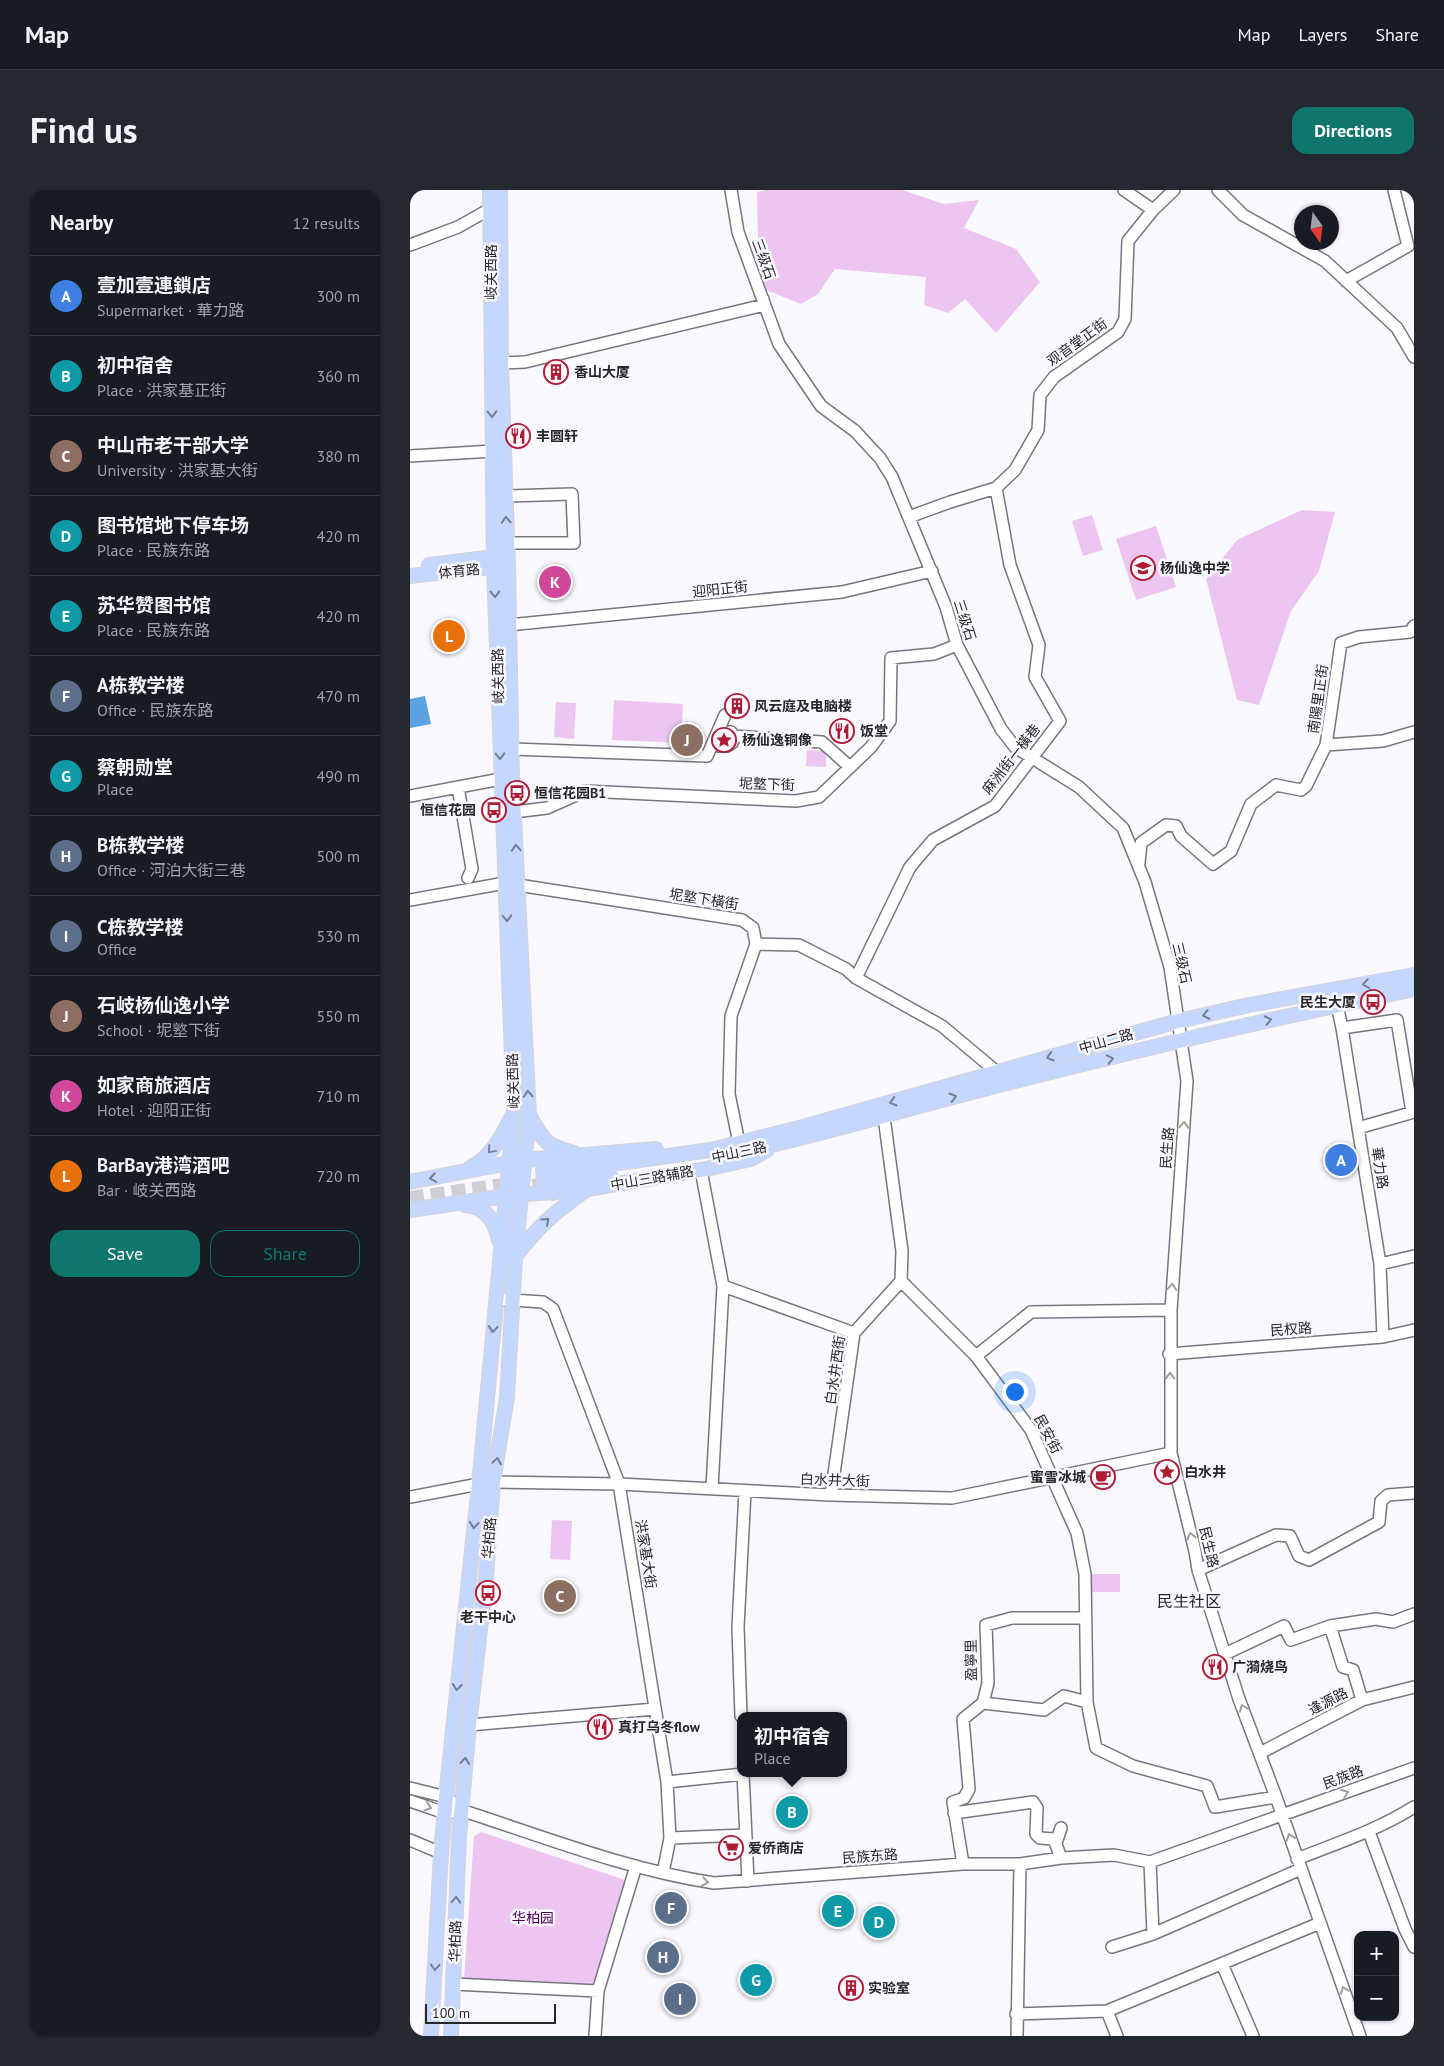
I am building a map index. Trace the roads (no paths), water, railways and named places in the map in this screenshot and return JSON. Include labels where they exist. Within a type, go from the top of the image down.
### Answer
[{"type":"main road","name":"岐关西路","points":[[490,190],[493,451],[508,626],[514,812],[512,884],[514,1113],[517,1161]]},
{"type":"main road","name":"岐关西路","points":[[500,190],[501,363],[505,496],[502,557],[500,779],[512,884],[530,1115],[517,1161]]},
{"type":"main road","name":"体育路","points":[[410,567],[502,557]]},
{"type":"main road","name":"体育路","points":[[410,576],[502,557]]},
{"type":"main road","name":"中山二路","points":[[803,1132],[997,1072],[1178,1021],[1414,975]]},
{"type":"main road","name":"中山二路","points":[[803,1132],[884,1117],[979,1090],[1182,1042],[1221,1030],[1414,989]]},
{"type":"main road","points":[[410,1182],[456,1174],[479,1163],[502,1136],[514,1113]]},
{"type":"main road","points":[[530,1115],[542,1137],[553,1148],[584,1156]]},
{"type":"main road","name":"中山三路","points":[[554,1182],[740,1143],[803,1132]]},
{"type":"main road","name":"中山三路","points":[[554,1182],[713,1158],[778,1144],[803,1132]]},
{"type":"main road","name":"中山三路辅路","points":[[450,1204],[506,1196],[521,1196],[554,1182],[587,1189],[701,1170],[751,1159],[778,1144]]},
{"type":"main road","name":"中山三路辅路","points":[[456,1174],[517,1161],[689,1145],[711,1150]]},
{"type":"main road","points":[[554,1182],[544,1183],[542,1169],[548,1163],[559,1158]]},
{"type":"main road","name":"华柏路","points":[[450,2036],[461,1810],[468,1725],[486,1578],[493,1482],[506,1397],[521,1196],[517,1161]]},
{"type":"main road","name":"华柏路","points":[[431,2036],[441,1853],[479,1484],[500,1246],[506,1196],[517,1161]]},
{"type":"main road","points":[[515,1258],[533,1233],[548,1218],[587,1189]]},
{"type":"main road","points":[[410,1210],[450,1204],[473,1206],[482,1210],[496,1227],[500,1246]]},
{"type":"street","name":"三级石","points":[[732,190],[738,232],[779,344],[821,406],[855,431],[880,458],[892,477],[946,607],[957,645],[1001,729],[1015,747],[1079,787],[1123,828],[1139,867],[1170,967],[1182,1042]]},
{"type":"street","points":[[1124,190],[1153,210]]},
{"type":"street","name":"观音堂正街","points":[[909,517],[996,488],[1016,470],[1038,430],[1040,395],[1054,377],[1118,332],[1125,319],[1128,241],[1153,210],[1174,190]]},
{"type":"street","points":[[1218,190],[1243,215],[1325,261],[1396,328],[1414,357]]},
{"type":"street","points":[[1346,281],[1408,246],[1409,228],[1394,190]]},
{"type":"street","points":[[410,245],[458,227],[490,209]]},
{"type":"street","points":[[501,363],[525,362],[764,305]]},
{"type":"street","points":[[410,456],[493,451]]},
{"type":"street","name":"麻洲街一橫巷","points":[[856,978],[910,867],[933,840],[995,806],[1060,720],[1035,677],[1039,645],[1010,565],[996,488]]},
{"type":"street","points":[[502,557],[574,543],[572,494],[505,496]]},
{"type":"street","name":"迎阳正街","points":[[508,626],[842,592],[932,571]]},
{"type":"street","name":"南陽里正街","points":[[1139,867],[1141,843],[1166,825],[1176,826],[1181,836],[1213,864],[1231,851],[1251,804],[1276,785],[1300,790],[1306,786],[1326,745],[1341,644],[1359,637],[1410,632],[1414,626]]},
{"type":"street","name":"坭墪下街","points":[[514,812],[547,808],[585,791],[796,801],[818,797],[871,747],[890,721],[891,658],[934,654],[957,645]]},
{"type":"street","points":[[512,749],[707,756],[725,715]]},
{"type":"street","points":[[1326,745],[1383,741],[1414,732]]},
{"type":"street","points":[[716,735],[718,746],[727,746],[732,743],[734,736],[822,742],[850,767]]},
{"type":"street","points":[[410,796],[500,779]]},
{"type":"street","points":[[458,787],[472,869],[468,878]]},
{"type":"street","name":"坭墪下橫街","points":[[410,900],[512,884],[742,920],[753,928],[756,944]]},
{"type":"street","points":[[740,1143],[729,1094],[731,1016],[756,944],[799,945],[846,969],[856,978],[942,1026],[997,1072]]},
{"type":"street","name":"華力路","points":[[1337,1005],[1380,1264],[1383,1337]]},
{"type":"street","points":[[1342,1028],[1397,1020],[1413,1112],[1358,1128]]},
{"type":"street","name":"民生路","points":[[1182,1042],[1187,1081],[1171,1310],[1171,1453],[1198,1570],[1225,1654],[1360,2036]]},
{"type":"street","points":[[884,1117],[902,1251],[900,1281]]},
{"type":"street","points":[[701,1170],[723,1286],[712,1488]]},
{"type":"street","points":[[1380,1264],[1414,1256]]},
{"type":"street","name":"白水井西街","points":[[831,1495],[854,1333],[900,1281]]},
{"type":"street","name":"民安街","points":[[900,1281],[976,1356],[1031,1430],[1077,1533],[1085,1574],[1087,1702],[1096,1748],[1133,1766],[1207,1786],[1215,1807],[1276,1797]]},
{"type":"street","points":[[723,1286],[854,1333]]},
{"type":"street","name":"洪家基大街","points":[[496,1299],[543,1302],[553,1309],[619,1484],[667,1782],[670,1838],[663,1873]]},
{"type":"street","points":[[976,1356],[1030,1312],[1171,1310]]},
{"type":"street","name":"民权路","points":[[1170,1354],[1383,1337],[1414,1330]]},
{"type":"street","name":"白水井大街","points":[[493,1482],[619,1484],[831,1495],[952,1498],[1171,1453]]},
{"type":"street","points":[[410,1497],[479,1484]]},
{"type":"street","points":[[741,1712],[738,1627],[745,1491]]},
{"type":"street","points":[[1198,1570],[1276,1535],[1290,1536],[1299,1556],[1309,1560],[1380,1522],[1381,1501],[1388,1495],[1414,1493]]},
{"type":"street","points":[[1225,1654],[1284,1626],[1291,1640],[1330,1626],[1376,1619],[1393,1622],[1414,1614]]},
{"type":"street","name":"盈寧里","points":[[984,1703],[988,1683],[986,1625],[1012,1618],[1085,1618]]},
{"type":"street","points":[[1330,1626],[1343,1667],[1353,1670],[1362,1700]]},
{"type":"street","name":"逢源路","points":[[1260,1754],[1362,1700],[1414,1687]]},
{"type":"street","points":[[963,1864],[953,1802],[964,1798],[969,1789],[963,1719],[984,1703],[1044,1710],[1064,1696],[1087,1702]]},
{"type":"street","points":[[468,1725],[655,1709]]},
{"type":"street","name":"民族路","points":[[1282,1816],[1414,1768]]},
{"type":"street","points":[[667,1782],[737,1775]]},
{"type":"street","points":[[743,1777],[748,1881]]},
{"type":"street","points":[[410,1788],[446,1797],[461,1810]]},
{"type":"street","points":[[410,1802],[445,1813],[461,1810]]},
{"type":"street","points":[[954,1813],[1033,1802],[1037,1808],[1036,1834],[1040,1838],[1054,1839],[1061,1858]]},
{"type":"street","points":[[1112,1948],[1154,1934],[1205,1911],[1299,1864],[1394,1820],[1414,1807]]},
{"type":"street","name":"民族东路","points":[[461,1810],[636,1866],[714,1883],[963,1864],[1020,1864],[1061,1858],[1114,1855],[1150,1862]]},
{"type":"street","points":[[1154,1934],[1150,1862],[1282,1816]]},
{"type":"street","points":[[1056,1843],[1061,1828]]},
{"type":"street","points":[[1369,1832],[1405,1929],[1414,1947]]},
{"type":"street","points":[[670,1838],[745,1836]]},
{"type":"street","points":[[410,1840],[441,1853]]},
{"type":"street","points":[[1017,2036],[1020,1864]]},
{"type":"street","points":[[595,2036],[598,1991],[636,1866]]},
{"type":"street","points":[[1016,2014],[1107,2011],[1320,1924]]},
{"type":"street","points":[[1222,1964],[1252,2036]]},
{"type":"street","points":[[453,1984],[598,1991]]},
{"type":"street","points":[[1107,2011],[1117,2036]]},
{"type":"water","points":[[425,696],[431,724],[410,728],[410,699]]},
{"type":"tunnel","points":[[512,1190],[555,1182]]},
{"type":"tunnel","points":[[410,1198],[517,1183]]},
{"type":"place","name":"香山大厦","points":[[556,372]]},
{"type":"place","name":"丰圆轩","points":[[518,436]]},
{"type":"place","name":"杨仙逸中学","points":[[1143,568]]},
{"type":"place","name":"如家商旅酒店","points":[[555,582]]},
{"type":"place","name":"BarBay港湾酒吧","points":[[449,636]]},
{"type":"place","name":"风云庭及电脑楼","points":[[737,706]]},
{"type":"place","name":"饭堂","points":[[842,731]]},
{"type":"place","name":"石岐杨仙逸小学","points":[[687,740]]},
{"type":"place","name":"杨仙逸铜像","points":[[724,740]]},
{"type":"place","name":"恒信花园B1","points":[[517,793]]},
{"type":"place","name":"恒信花园","points":[[494,810]]},
{"type":"place","name":"民生大厦","points":[[1373,1002]]},
{"type":"place","name":"壹加壹連鎖店","points":[[1341,1160]]},
{"type":"place","name":"白水井","points":[[1167,1472]]},
{"type":"place","name":"蜜雪冰城","points":[[1103,1477]]},
{"type":"place","name":"老干中心","points":[[488,1593]]},
{"type":"place","name":"中山市老干部大学","points":[[560,1596]]},
{"type":"place","name":"广漪烧鸟","points":[[1215,1667]]},
{"type":"place","name":"真打乌冬flow","points":[[600,1727]]},
{"type":"place","name":"初中宿舍","points":[[792,1812]]},
{"type":"place","name":"爱侨商店","points":[[731,1848]]},
{"type":"place","name":"A栋教学楼","points":[[671,1908]]},
{"type":"place","name":"苏华赞图书馆","points":[[838,1911]]},
{"type":"place","name":"图书馆地下停车场","points":[[879,1922]]},
{"type":"place","name":"B栋教学楼","points":[[663,1957]]},
{"type":"place","name":"蔡朝勋堂","points":[[756,1980]]},
{"type":"place","name":"实验室","points":[[851,1988]]},
{"type":"place","name":"C栋教学楼","points":[[680,1999]]},
{"type":"district","name":"民生社区","points":[[1189,1601]]},
{"type":"park label","name":"华柏园","points":[[533,1918]]}]
